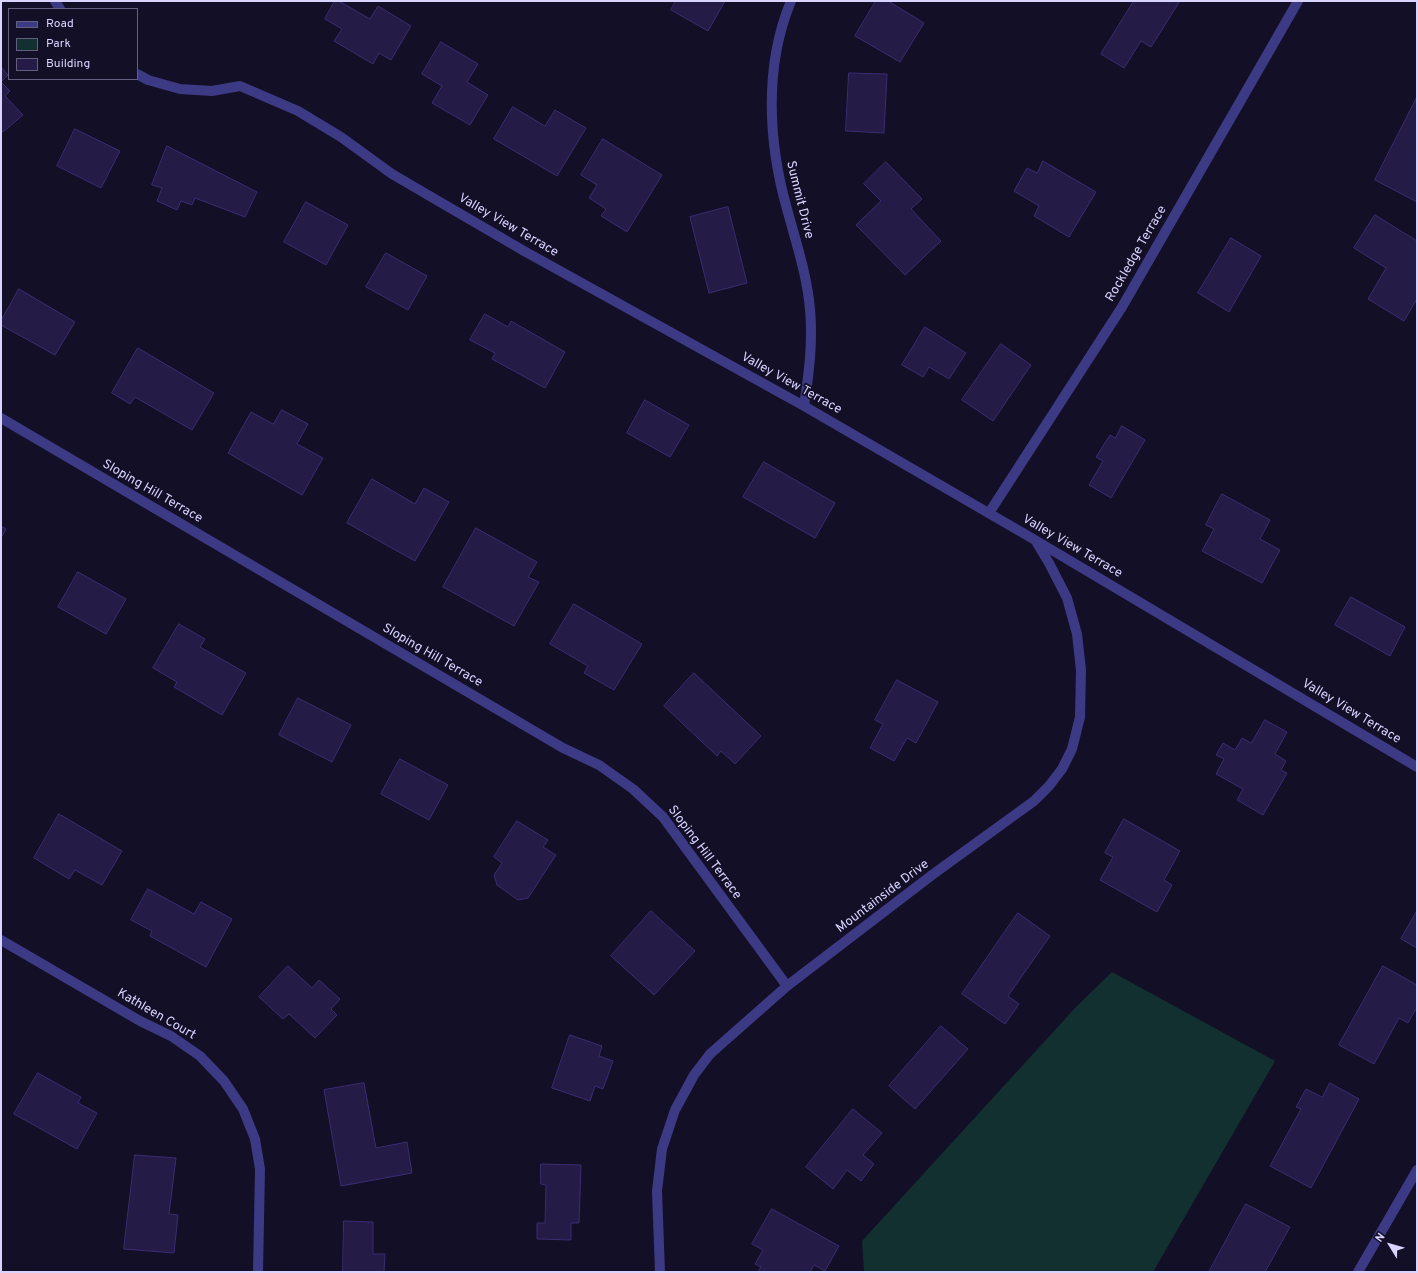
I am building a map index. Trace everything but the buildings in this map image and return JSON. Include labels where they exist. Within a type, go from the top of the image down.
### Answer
[{"type":"street","name":"Summit Drive","points":[[791,1],[786,13],[775,58],[771,107],[775,157],[786,208],[802,259],[810,309],[811,359],[804,406]]},
{"type":"street","name":"Rockledge Terrace","points":[[989,513],[1122,307],[1298,1]]},
{"type":"street","name":"Valley View Terrace","points":[[138,75],[148,80],[180,89],[212,91],[240,86],[298,111],[341,137],[405,182],[524,251],[804,406],[1036,540],[1417,767]]},
{"type":"street","name":"Sloping Hill Terrace","points":[[1,418],[563,748],[599,766],[633,789],[663,817],[787,986]]},
{"type":"street","name":"Mountainside Drive","points":[[660,1272],[657,1190],[662,1149],[675,1110],[694,1075],[710,1054],[787,986],[932,875],[1034,802],[1050,786],[1062,769],[1072,749],[1080,717],[1081,670],[1079,648],[1077,634],[1067,598],[1050,563],[1036,540]]},
{"type":"street","name":"Kathleen Court","points":[[1,940],[140,1021],[171,1036],[200,1056],[224,1081],[243,1109],[255,1139],[260,1169],[258,1272]]},
{"type":"street","points":[[1358,1272],[1417,1170]]},
{"type":"green space","points":[[1112,972],[1275,1061],[1153,1272],[864,1272],[862,1241],[1076,1007]]}]
